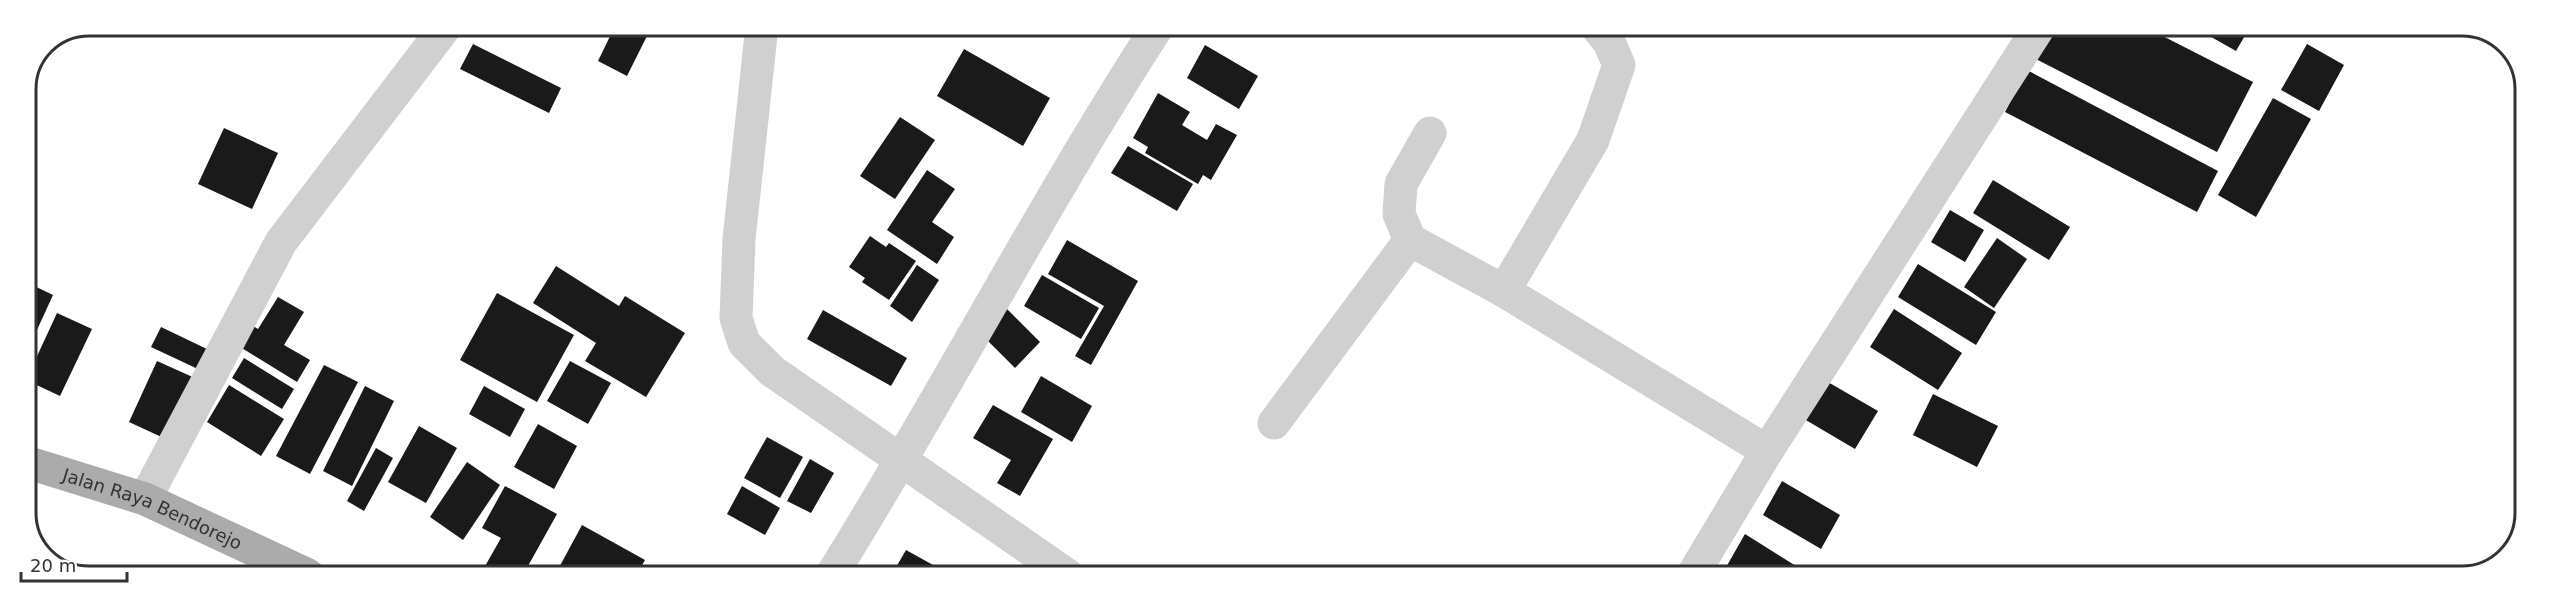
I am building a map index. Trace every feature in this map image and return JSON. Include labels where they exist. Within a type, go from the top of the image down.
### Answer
[{"type":"main road","name":"Jalan Raya Bendorejo","points":[[36,465],[146,499],[290,566]]},
{"type":"street","points":[[146,499],[281,243],[438,36]]},
{"type":"street","points":[[761,36],[739,239],[736,318],[744,343],[772,371],[1054,566]]},
{"type":"street","points":[[837,566],[902,461],[1106,105],[1151,36]]},
{"type":"street","points":[[1504,291],[1593,140],[1619,65],[1604,36]]},
{"type":"street","points":[[1698,566],[1767,451],[2033,36]]},
{"type":"street","points":[[1430,133],[1401,184],[1399,214],[1410,240],[1504,291],[1767,451]]},
{"type":"street","points":[[1274,423],[1410,240]]},
{"type":"building","points":[[610,36],[647,36],[627,76],[598,61]]},
{"type":"building","points":[[2042,36],[2163,36],[2253,82],[2217,152],[2032,57]]},
{"type":"building","points":[[2210,36],[2245,36],[2236,51]]},
{"type":"building","points":[[473,44],[561,88],[549,113],[460,69]]},
{"type":"building","points":[[2307,44],[2344,65],[2319,111],[2281,90]]},
{"type":"building","points":[[1205,45],[1258,76],[1239,109],[1187,78]]},
{"type":"building","points":[[964,49],[1050,98],[1023,146],[937,96]]},
{"type":"building","points":[[2027,70],[2218,171],[2197,212],[2005,112]]},
{"type":"building","points":[[1158,93],[1190,112],[1182,125],[1207,140],[1216,124],[1237,135],[1211,180],[1203,175],[1198,184],[1145,153],[1148,147],[1133,138]]},
{"type":"building","points":[[2273,98],[2311,119],[2256,217],[2218,195]]},
{"type":"building","points":[[900,117],[935,140],[895,199],[860,176]]},
{"type":"building","points":[[224,128],[278,153],[252,209],[198,184]]},
{"type":"building","points":[[1128,146],[1193,184],[1177,211],[1111,173]]},
{"type":"building","points":[[927,170],[955,189],[932,222],[954,237],[937,264],[887,230]]},
{"type":"building","points":[[1993,180],[2070,227],[2049,260],[1973,213]]},
{"type":"building","points":[[1950,210],[1984,230],[1965,262],[1931,242]]},
{"type":"building","points":[[870,236],[886,247],[889,243],[916,261],[889,300],[862,282],[865,278],[849,267]]},
{"type":"building","points":[[1997,238],[2027,259],[1994,308],[1964,287]]},
{"type":"building","points":[[1067,240],[1138,281],[1091,365],[1075,356],[1104,306],[1048,274]]},
{"type":"building","points":[[1918,264],[1996,312],[1976,345],[1898,297]]},
{"type":"building","points":[[917,265],[939,280],[912,322],[890,306]]},
{"type":"building","points":[[556,266],[619,306],[625,296],[685,333],[646,397],[585,361],[596,343],[533,303]]},
{"type":"building","points":[[1042,275],[1099,308],[1081,339],[1024,306]]},
{"type":"building","points":[[36,287],[53,295],[36,332]]},
{"type":"building","points":[[497,293],[574,335],[537,402],[460,360]]},
{"type":"building","points":[[278,297],[304,312],[284,345],[310,360],[297,382],[240,347],[253,326],[258,329]]},
{"type":"building","points":[[1006,308],[1040,342],[1015,368],[981,334]]},
{"type":"building","points":[[1894,309],[1962,353],[1938,390],[1870,347]]},
{"type":"building","points":[[823,310],[907,358],[891,386],[807,339]]},
{"type":"building","points":[[57,313],[92,329],[60,396],[36,385],[36,358]]},
{"type":"building","points":[[161,327],[209,350],[200,370],[151,347]]},
{"type":"building","points":[[244,358],[294,389],[282,409],[232,378]]},
{"type":"building","points":[[157,361],[197,379],[168,440],[129,422]]},
{"type":"building","points":[[570,361],[611,383],[588,424],[547,401]]},
{"type":"building","points":[[324,365],[358,382],[310,474],[276,456]]},
{"type":"building","points":[[1041,376],[1092,406],[1072,442],[1021,412]]},
{"type":"building","points":[[1821,378],[1878,411],[1855,449],[1799,416]]},
{"type":"building","points":[[229,385],[284,419],[261,456],[207,422]]},
{"type":"building","points":[[365,386],[394,401],[352,486],[323,471]]},
{"type":"building","points":[[484,386],[525,409],[510,437],[469,414]]},
{"type":"building","points":[[1933,394],[1998,426],[1977,467],[1913,435]]},
{"type":"building","points":[[993,405],[1053,439],[1020,496],[997,483],[1011,460],[973,438]]},
{"type":"building","points":[[538,424],[577,446],[554,489],[514,467]]},
{"type":"building","points":[[419,426],[457,448],[426,503],[388,482]]},
{"type":"building","points":[[767,437],[803,457],[780,498],[744,478]]},
{"type":"building","points":[[376,448],[393,458],[364,511],[347,501]]},
{"type":"building","points":[[810,459],[834,473],[811,513],[787,501]]},
{"type":"building","points":[[467,462],[500,485],[463,540],[430,517]]},
{"type":"building","points":[[1782,481],[1840,515],[1821,549],[1763,515]]},
{"type":"building","points":[[505,486],[557,514],[528,566],[485,566],[501,538],[482,528]]},
{"type":"building","points":[[742,486],[780,508],[765,535],[727,514]]},
{"type":"building","points":[[582,525],[645,560],[642,566],[560,566]]},
{"type":"building","points":[[1745,534],[1796,566],[1727,566]]},
{"type":"building","points":[[906,550],[935,566],[897,566]]}]
